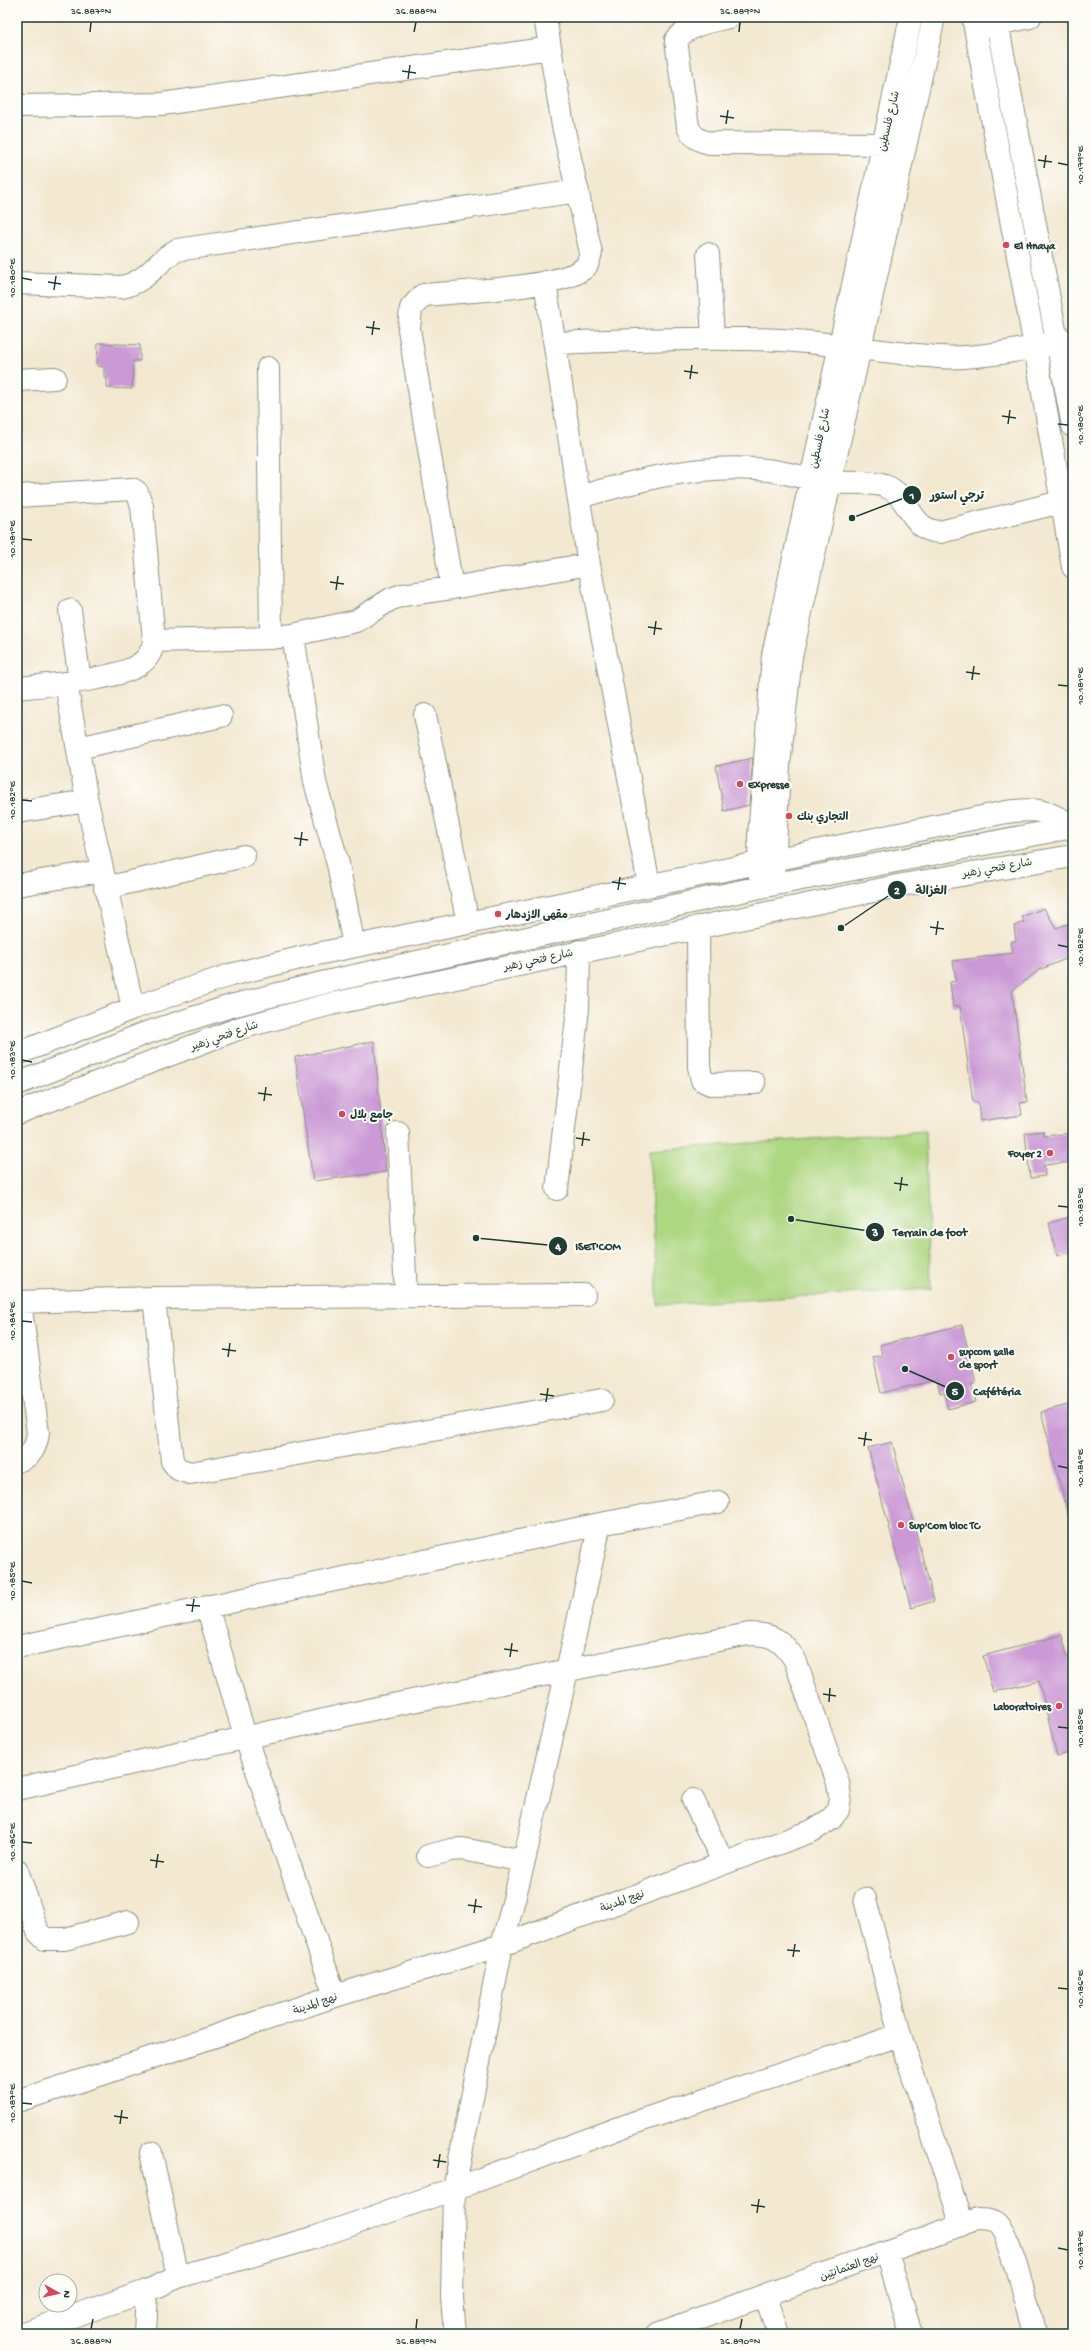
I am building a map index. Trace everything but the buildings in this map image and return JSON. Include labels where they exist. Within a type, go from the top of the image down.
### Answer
[{"type":"street","points":[[452,588],[409,329],[411,308],[416,300],[423,295],[545,282],[578,273],[588,263],[591,253],[563,126],[545,17]]},
{"type":"street","points":[[729,17],[697,25],[676,40],[688,127],[698,140],[709,143],[905,144]]},
{"type":"street","name":"شارع فلسطين","points":[[850,346],[882,144],[911,17]]},
{"type":"street","name":"شارع فلسطين","points":[[767,886],[766,862],[759,837],[773,655],[820,480],[850,346],[905,144],[934,17]]},
{"type":"street","points":[[1030,17],[974,23],[1035,347],[1073,567]]},
{"type":"street","points":[[997,21],[1065,342],[1073,426]]},
{"type":"street","points":[[17,106],[162,104],[550,48]]},
{"type":"street","points":[[17,283],[122,287],[138,283],[146,278],[166,256],[177,250],[578,191]]},
{"type":"street","points":[[708,254],[713,337]]},
{"type":"street","points":[[545,282],[589,564],[649,885]]},
{"type":"street","points":[[555,343],[713,337],[850,346],[939,357],[959,357],[1065,342]]},
{"type":"street","points":[[268,368],[271,638]]},
{"type":"street","points":[[17,380],[55,378]]},
{"type":"street","points":[[579,496],[635,481],[732,468],[757,469],[820,480],[879,484],[892,489],[900,495],[920,526],[934,532],[946,531],[1061,502]]},
{"type":"street","points":[[17,496],[132,490],[137,492],[142,506],[154,641],[152,650],[140,664],[128,671],[73,682],[17,688]]},
{"type":"street","points":[[154,641],[271,638],[293,635],[356,621],[391,599],[403,595],[589,564]]},
{"type":"street","points":[[70,610],[78,748],[86,801],[133,1008]]},
{"type":"street","points":[[293,635],[315,782],[338,864],[354,946]]},
{"type":"street","points":[[425,715],[468,923]]},
{"type":"street","points":[[78,748],[221,716]]},
{"type":"street","points":[[17,812],[86,801]]},
{"type":"street","points":[[17,1054],[133,1008],[230,975],[354,946],[1030,809],[1052,813],[1073,826]]},
{"type":"street","name":"شارع فتحي زهير","points":[[17,1084],[146,1033],[231,1006],[334,980],[767,886],[1073,826]]},
{"type":"street","points":[[17,885],[103,880],[244,856]]},
{"type":"street","name":"شارع فتحي زهير","points":[[17,1113],[240,1028],[331,1004],[579,951],[944,877],[1073,856]]},
{"type":"street","points":[[698,927],[699,1068],[702,1080],[710,1084],[754,1083]]},
{"type":"street","points":[[557,1189],[578,1009],[579,951]]},
{"type":"street","points":[[398,1133],[406,1296]]},
{"type":"street","points":[[17,1461],[32,1453],[37,1444],[38,1432],[19,1302],[154,1298],[584,1295]]},
{"type":"street","points":[[154,1298],[172,1462],[178,1469],[190,1473],[602,1400]]},
{"type":"street","points":[[17,1647],[600,1524],[718,1502]]},
{"type":"street","points":[[455,2334],[452,2297],[454,2189],[502,1945],[524,1861],[600,1524]]},
{"type":"street","points":[[207,1606],[245,1736],[334,1996]]},
{"type":"street","name":"نهج المدينة","points":[[17,1789],[245,1736],[749,1634],[766,1634],[786,1646],[795,1660],[838,1783],[840,1797],[838,1810],[832,1819],[812,1831],[723,1862],[502,1945],[334,1996],[121,2068],[17,2101]]},
{"type":"street","points":[[693,1800],[723,1862]]},
{"type":"street","points":[[428,1856],[451,1850],[462,1849],[524,1861]]},
{"type":"street","points":[[17,1870],[38,1932],[45,1939],[65,1939],[128,1922]]},
{"type":"street","points":[[865,1899],[900,2035],[962,2225]]},
{"type":"street","points":[[20,2334],[147,2291],[178,2277],[313,2238],[454,2189],[633,2123],[900,2035]]},
{"type":"street","points":[[151,2153],[178,2277]]},
{"type":"street","name":"نهج العثمانيّين","points":[[657,2334],[962,2225],[983,2219],[999,2225],[1008,2241],[1036,2334]]},
{"type":"street","points":[[887,2252],[911,2334]]},
{"type":"street","points":[[145,2334],[147,2291]]},
{"type":"street","points":[[766,2296],[778,2334]]},
{"type":"green space","points":[[925,1131],[931,1289],[658,1305],[649,1150]]},
{"type":"place","name":"El Hnaya","points":[[1006,245]]},
{"type":"place","name":"ترجي استور","points":[[852,518]]},
{"type":"place","name":"Expresse","points":[[740,784]]},
{"type":"place","name":"التجاري بنك","points":[[789,816]]},
{"type":"place","name":"مقهى الازدهار","points":[[498,914]]},
{"type":"place","name":"الغزالة","points":[[841,928]]},
{"type":"place","name":"جامع بلال","points":[[342,1114]]},
{"type":"place","name":"Foyer 2","points":[[1050,1153]]},
{"type":"place","name":"Terrain de foot","points":[[791,1219]]},
{"type":"place","name":"ISET'COM","points":[[476,1238]]},
{"type":"place","name":"supcom salle de sport","points":[[951,1357]]},
{"type":"place","name":"Cafétéria","points":[[905,1369]]},
{"type":"place","name":"Sup'Com bloc TC","points":[[901,1525]]},
{"type":"place","name":"Laboratoires","points":[[1059,1706]]}]
